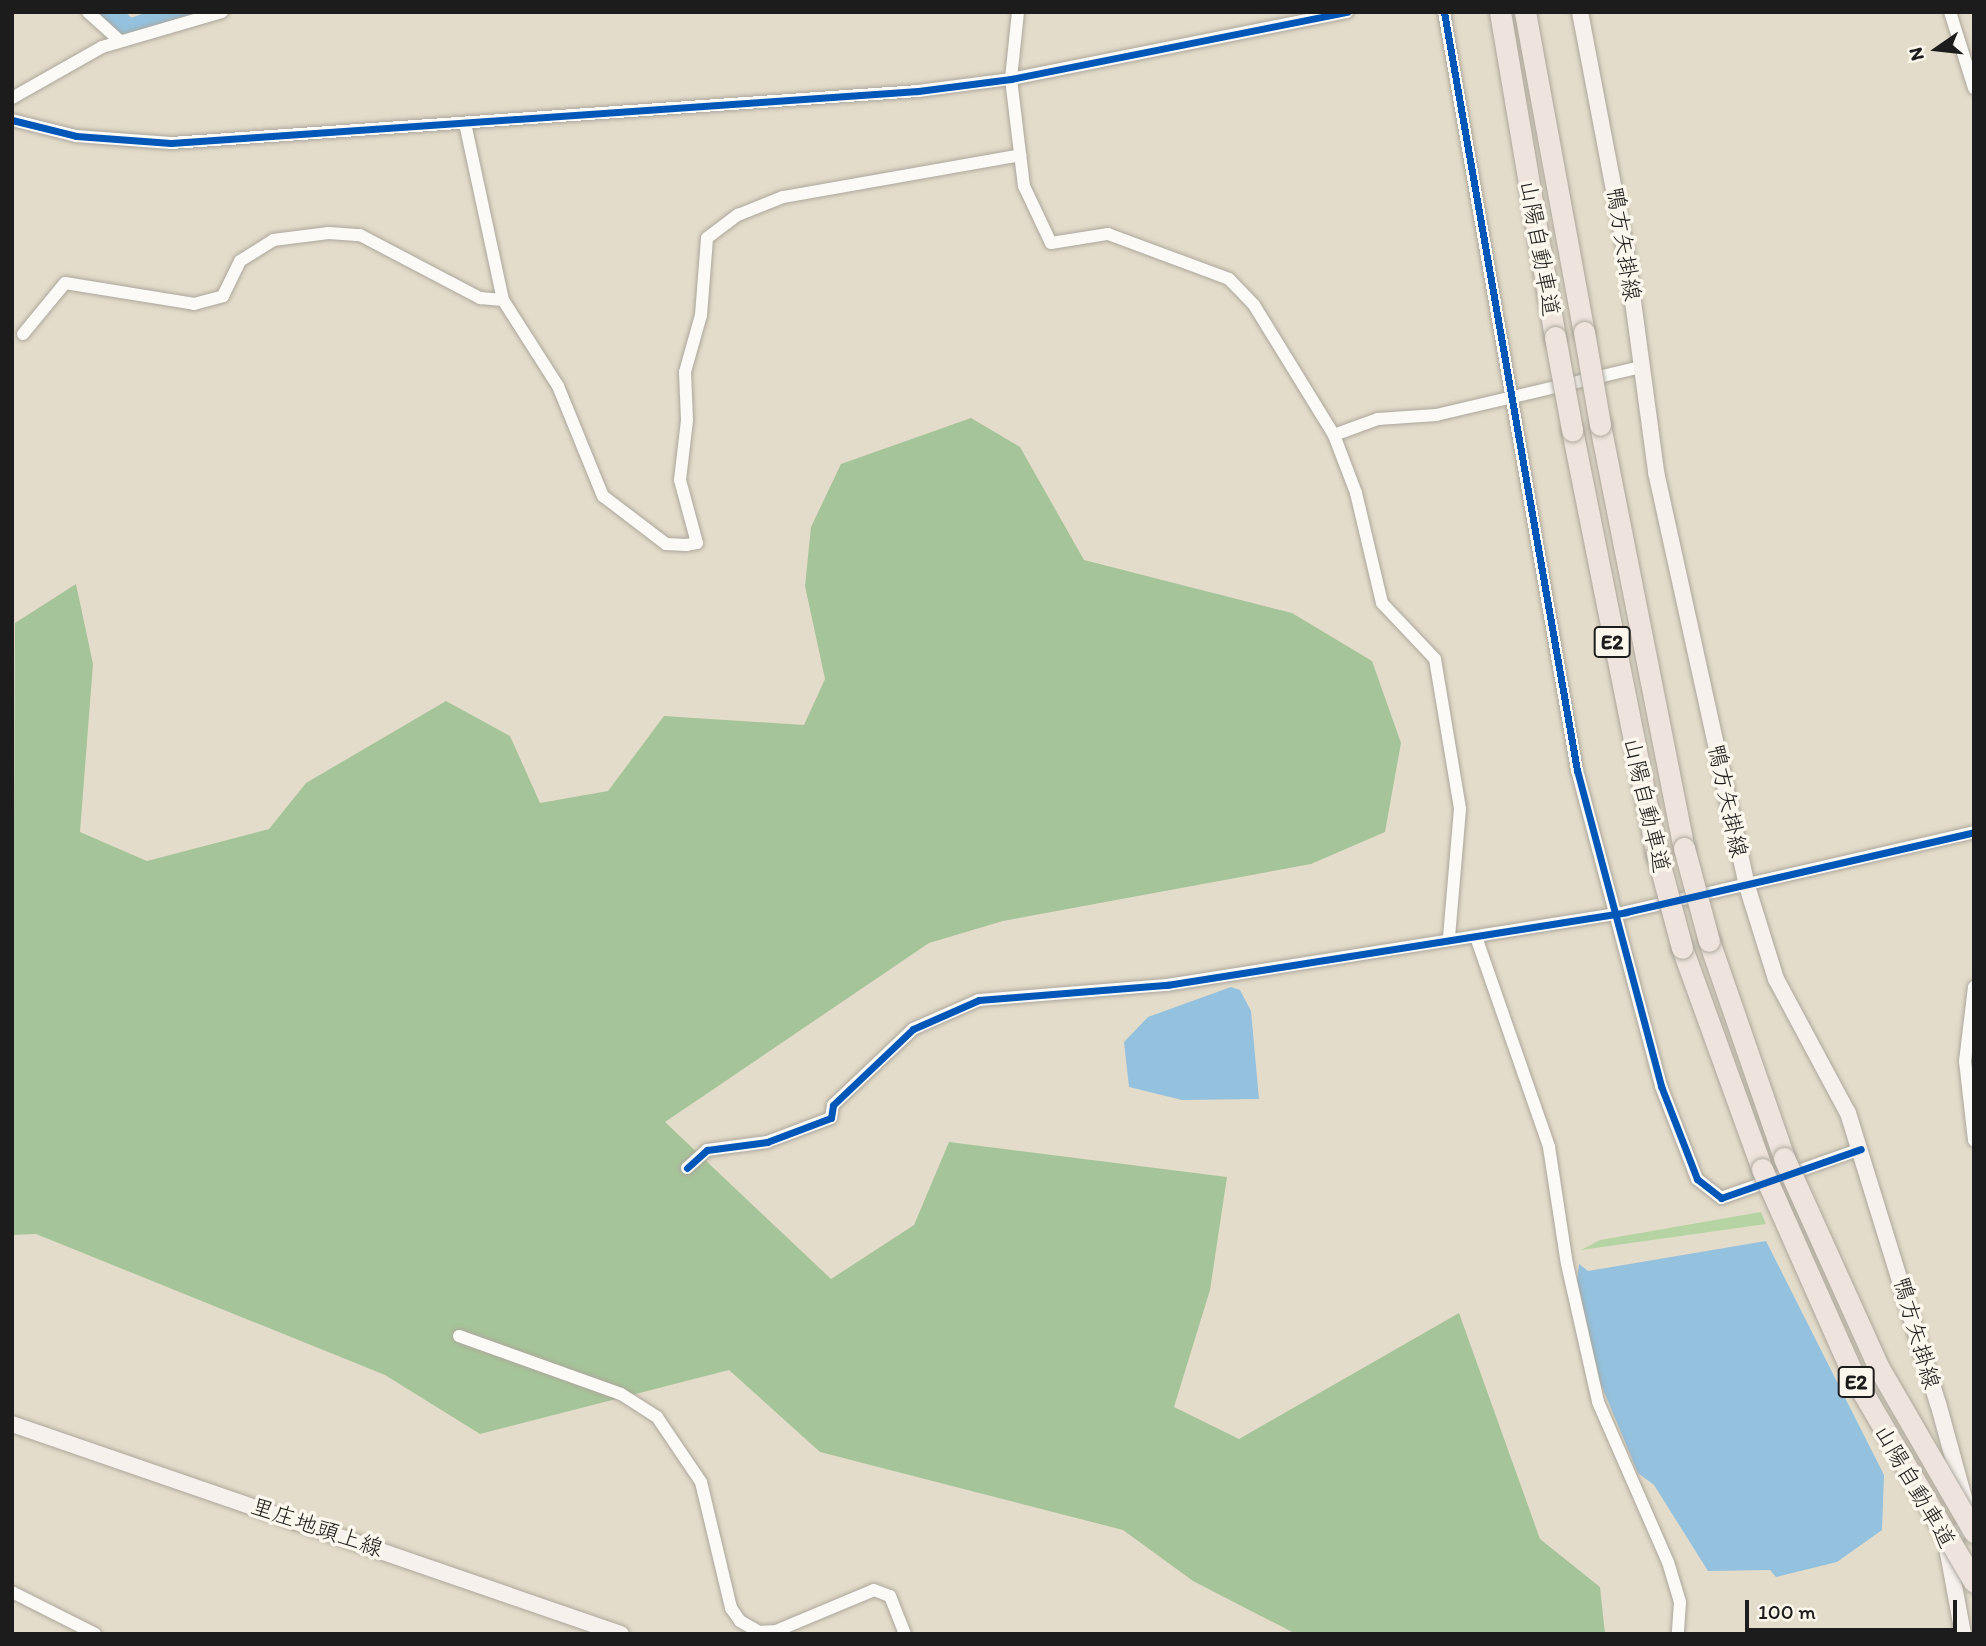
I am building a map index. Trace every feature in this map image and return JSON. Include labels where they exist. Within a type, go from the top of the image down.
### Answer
[{"type":"highway","name":"山陽自動車道","points":[[1527,19],[1600,425],[1684,848],[1709,941],[1784,1158],[1879,1368],[1973,1526]]},
{"type":"highway","name":"山陽自動車道","points":[[1501,21],[1572,430],[1657,854],[1682,947],[1762,1169],[1855,1379],[1974,1582]]},
{"type":"main road","name":"鴨方矢掛線","points":[[1580,12],[1666,522],[1747,886],[1776,979],[1861,1149],[1966,1480],[1973,1526]]},
{"type":"main road","name":"里庄地頭上線","points":[[12,1424],[611,1632]]},
{"type":"main road","points":[[1963,1634],[1948,1553],[1957,1532],[1973,1526]]},
{"type":"street","points":[[88,12],[118,36]]},
{"type":"street","points":[[12,98],[118,36],[222,12]]},
{"type":"street","points":[[1018,12],[1011,79],[1024,186],[1051,243],[1108,234],[1229,279],[1254,306],[1334,435],[1356,493],[1382,603],[1435,659],[1460,809],[1449,937]]},
{"type":"street","points":[[12,120],[141,143],[465,123],[1011,79],[1347,12]]},
{"type":"street","points":[[1444,12],[1577,770],[1612,914],[1661,1086],[1708,1194],[1735,1198],[1861,1149]]},
{"type":"street","points":[[1950,12],[1974,88]]},
{"type":"street","points":[[465,123],[503,300],[558,386],[612,508],[666,544],[697,543],[680,480],[688,420],[685,372],[701,315],[707,238],[738,215],[783,197],[1020,155]]},
{"type":"street","points":[[23,334],[65,283],[194,304],[223,296],[240,261],[273,240],[329,233],[360,235],[480,299],[503,300]]},
{"type":"street","points":[[1334,435],[1395,416],[1436,415],[1641,367]]},
{"type":"street","points":[[687,1168],[708,1150],[767,1142],[831,1118],[833,1105],[913,1029],[956,1007],[1007,996],[1167,985],[1449,937],[1476,937],[1612,914],[1747,886],[1974,832]]},
{"type":"street","points":[[1476,937],[1549,1147],[1566,1264],[1598,1402],[1668,1562],[1680,1602],[1678,1634]]},
{"type":"street","points":[[1974,987],[1965,1061],[1974,1140]]},
{"type":"street","points":[[460,1336],[621,1394],[657,1417],[701,1482],[731,1608],[740,1620],[759,1632],[776,1632],[874,1590],[890,1596],[905,1634]]},
{"type":"street","points":[[12,1592],[95,1634]]},
{"type":"green space","points":[[971,418],[1020,447],[1084,560],[1292,613],[1372,661],[1401,743],[1385,832],[1311,864],[1003,921],[929,943],[665,1122],[831,1279],[914,1225],[949,1142],[1227,1177],[1210,1290],[1174,1407],[1239,1439],[1459,1313],[1540,1539],[1600,1587],[1605,1634],[1296,1634],[1193,1581],[1123,1530],[820,1452],[729,1370],[480,1434],[385,1375],[36,1234],[12,1235],[15,623],[76,584],[93,664],[80,832],[147,861],[269,829],[306,783],[446,701],[510,736],[540,803],[608,791],[664,716],[804,725],[825,679],[805,586],[811,527],[841,464]]},
{"type":"green space","points":[[1761,1212],[1766,1224],[1581,1250],[1600,1240]]},
{"type":"water","points":[[1231,987],[1240,990],[1251,1011],[1259,1099],[1182,1100],[1129,1087],[1124,1042],[1148,1017]]},
{"type":"water","points":[[1766,1241],[1884,1475],[1882,1530],[1837,1562],[1776,1577],[1770,1570],[1708,1571],[1654,1485],[1638,1473],[1600,1382],[1577,1282],[1579,1264],[1588,1271]]},
{"type":"waterway","points":[[106,12],[129,31],[188,12]]},
{"type":"waterway","points":[[117,36],[129,31]]},
{"type":"cycle path","points":[[12,120],[76,136],[171,143],[918,91],[1011,79],[1347,12]]},
{"type":"cycle path","points":[[1444,12],[1577,770],[1661,1086],[1697,1179],[1721,1198],[1861,1149]]},
{"type":"cycle path","points":[[687,1168],[707,1150],[767,1142],[831,1118],[833,1105],[913,1029],[979,1000],[1167,985],[1626,912],[1974,832]]}]
